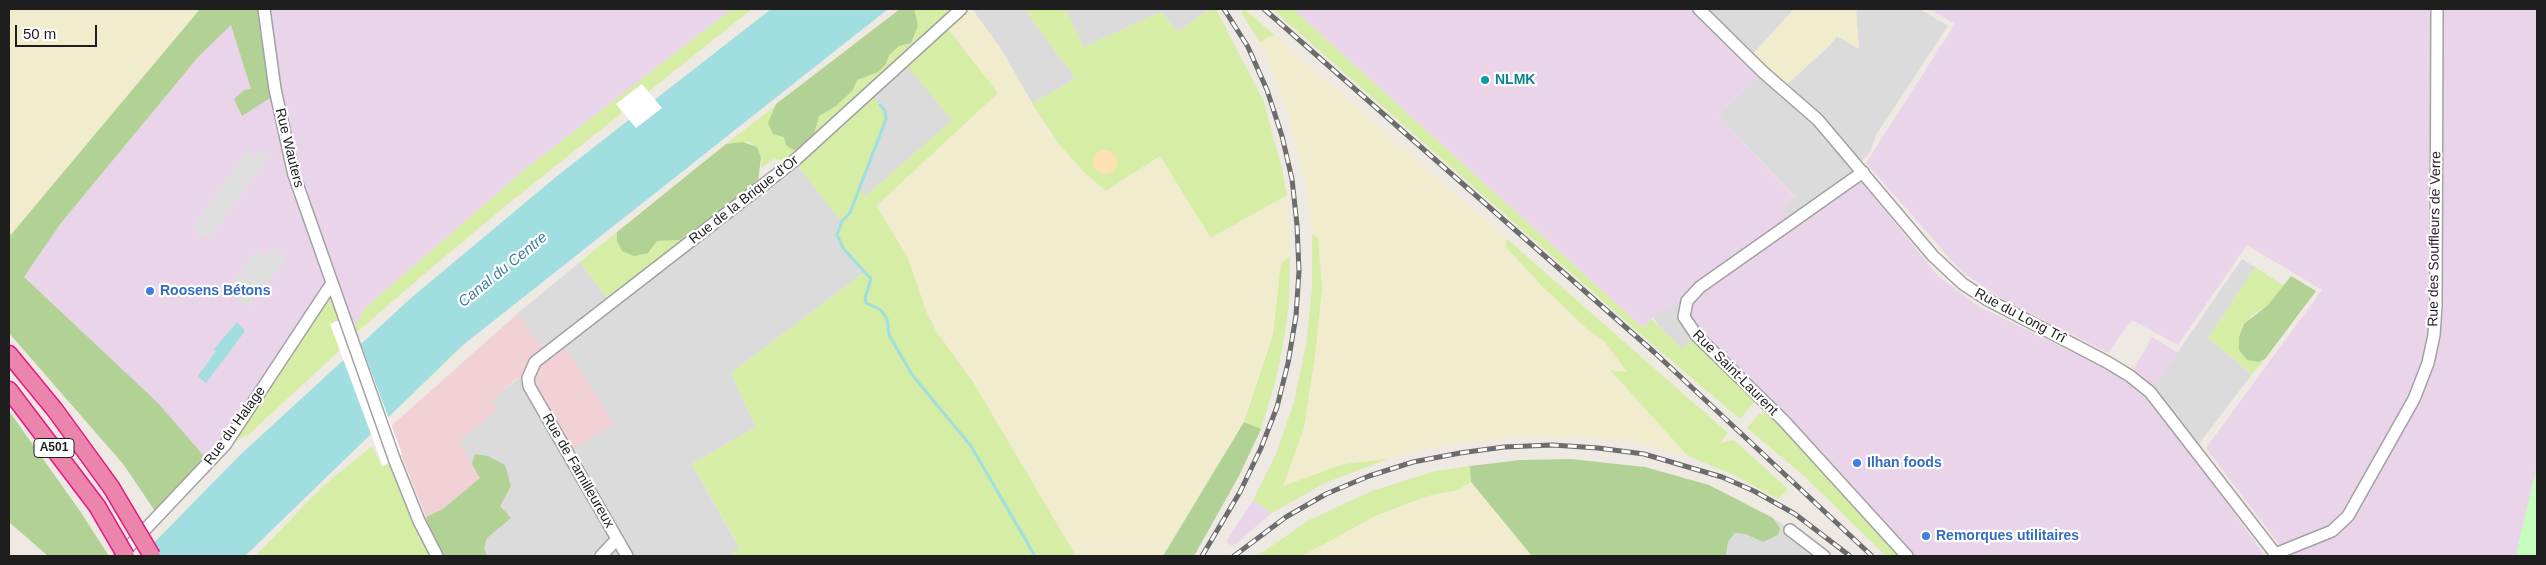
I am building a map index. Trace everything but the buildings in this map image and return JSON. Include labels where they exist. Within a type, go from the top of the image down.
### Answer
[{"type":"highway","name":"A501","points":[[9,354],[55,410],[111,487],[152,556]]},
{"type":"highway","name":"A501","points":[[9,390],[97,506],[126,556]]},
{"type":"street","name":"Rue Wauters","points":[[264,9],[288,154],[350,338],[395,461],[419,521],[437,556]]},
{"type":"street","name":"Rue de la Brique d'Or","points":[[529,386],[528,378],[535,362],[794,162],[961,9]]},
{"type":"street","name":"Rue du Long Trî","points":[[1699,9],[1763,72],[1818,120],[1933,256],[1964,284],[1986,299],[2108,362],[2150,392],[2276,555]]},
{"type":"street","name":"Rue des Souffleurs de Verre","points":[[2276,555],[2332,531],[2348,516],[2401,424],[2414,399],[2428,363],[2434,335],[2436,306],[2437,9]]},
{"type":"street","name":"Rue Saint-Laurent","points":[[1863,172],[1700,287],[1687,301],[1684,317],[1697,336],[1784,422],[1907,556]]},
{"type":"street","name":"Rue du Halage","points":[[120,556],[225,445],[332,283]]},
{"type":"street","name":"Rue de Familleureux","points":[[529,386],[627,556]]},
{"type":"street","points":[[1790,530],[1824,556]]},
{"type":"street","points":[[601,556],[617,538]]},
{"type":"shaded area","points":[[9,9],[200,9],[9,237]]},
{"type":"shaded area","points":[[264,9],[732,9],[669,59],[225,445],[154,510],[124,465],[9,333],[9,295],[24,277],[61,223],[199,56],[231,24]]},
{"type":"shaded area","points":[[961,9],[972,9],[1001,49],[1046,127],[1060,145],[1106,191],[1160,156],[1212,238],[1287,195],[1290,256],[1281,263],[1273,335],[1244,422],[1163,556],[1076,556],[973,382],[936,331],[927,313],[907,256],[876,206],[998,93],[945,25]]},
{"type":"shaded area","points":[[972,9],[1025,9],[1075,79],[1032,104],[1001,49]]},
{"type":"shaded area","points":[[1065,9],[1210,9],[1178,32],[1161,12],[1084,47]]},
{"type":"shaded area","points":[[1293,9],[1691,9],[1760,75],[1718,115],[1796,199],[1781,210],[1789,220],[1677,302],[1653,317],[1643,328]]},
{"type":"shaded area","points":[[1707,9],[1794,9],[1752,55]]},
{"type":"shaded area","points":[[1794,9],[1858,9],[1856,12],[1859,49],[1837,36],[1829,46],[1784,87],[1752,55]]},
{"type":"shaded area","points":[[1858,9],[1920,9],[1948,26],[1876,135],[1869,154],[1860,162],[1784,87],[1829,46],[1837,36],[1859,49],[1856,12]]},
{"type":"shaded area","points":[[1930,9],[2537,9],[2537,465],[2517,556],[2288,556],[2206,448],[2322,290],[2247,245],[2178,345],[2132,320],[2108,353],[2004,300],[1962,272],[1866,163],[1955,24]]},
{"type":"shaded area","points":[[1274,35],[1507,239],[1506,247],[1540,284],[1587,329],[1604,341],[1627,373],[1610,371],[1688,456],[1635,442],[1595,438],[1516,437],[1429,448],[1388,459],[1344,464],[1283,486],[1304,428],[1318,238],[1312,234],[1307,189],[1288,114],[1277,81],[1260,42]]},
{"type":"shaded area","points":[[904,62],[953,120],[866,196],[860,191],[886,119],[870,92]]},
{"type":"shaded area","points":[[1760,75],[1812,121],[1859,173],[1790,222],[1781,210],[1796,198],[1718,115]]},
{"type":"shaded area","points":[[248,150],[254,157],[255,153],[260,150],[269,158],[210,237],[198,235],[194,224]]},
{"type":"shaded area","points":[[794,161],[842,221],[837,235],[843,248],[866,271],[731,373],[756,427],[692,464],[740,549],[730,556],[432,556],[435,554],[426,517],[443,509],[459,442],[497,408],[491,401],[518,378],[529,386],[614,424],[562,341],[547,353],[517,314],[580,262],[611,303]]},
{"type":"shaded area","points":[[1859,179],[1939,277],[1978,306],[2125,378],[2172,426],[2265,556],[1913,556],[1857,492],[1763,392],[1689,321],[1693,305],[1704,291]]},
{"type":"shaded area","points":[[273,248],[287,258],[249,308],[226,291],[257,249],[266,256]]},
{"type":"shaded area","points":[[2242,259],[2255,267],[2208,338],[2252,374],[2195,449],[2150,392]]},
{"type":"shaded area","points":[[1698,286],[1687,301],[1694,339],[1682,350],[1663,332],[1653,317]]},
{"type":"shaded area","points":[[517,314],[547,353],[562,341],[614,424],[568,453],[529,386],[517,378],[491,401],[498,408],[459,442],[481,478],[443,509],[426,517],[390,427]]},
{"type":"shaded area","points":[[2152,337],[2179,353],[2150,392],[2130,376]]},
{"type":"shaded area","points":[[1471,482],[1532,556],[1302,556],[1377,515],[1428,496],[1458,490]]},
{"type":"shaded area","points":[[1253,500],[1272,513],[1233,546],[1226,542]]},
{"type":"shaded area","points":[[1773,518],[1792,530],[1825,556],[1726,556],[1728,542],[1735,533],[1744,534],[1763,542],[1780,528]]},
{"type":"green space","points":[[200,9],[264,9],[275,89],[270,98],[242,116],[234,99],[244,90],[251,89],[231,25],[199,56],[61,223],[24,277],[158,403],[210,463],[159,517],[124,465],[9,333],[9,237]]},
{"type":"green space","points":[[732,9],[752,9],[509,203],[423,275],[350,338],[338,352],[247,436],[225,445],[332,283],[350,337],[364,309],[524,170]]},
{"type":"green space","points":[[900,9],[961,9],[945,25],[998,93],[876,206],[907,256],[927,313],[936,331],[973,382],[1076,556],[730,556],[740,548],[692,464],[756,427],[731,373],[866,271],[843,248],[839,240],[838,227],[841,221],[794,161],[774,159],[761,168],[761,157],[757,147],[749,142],[726,144]],"holes":[[[904,62],[952,120],[866,196],[860,190],[886,119],[885,111],[870,92]]]},
{"type":"green space","points":[[900,9],[914,9],[918,26],[911,43],[899,46],[889,55],[886,64],[878,72],[857,80],[853,90],[836,106],[819,116],[813,137],[803,149],[793,150],[786,145],[784,137],[773,134],[768,123],[776,104]]},
{"type":"green space","points":[[1025,9],[1065,9],[1084,47],[1161,12],[1178,32],[1210,9],[1216,9],[1264,102],[1287,195],[1211,238],[1160,156],[1106,191],[1084,172],[1060,145],[1032,104],[1075,79]]},
{"type":"green space","points":[[1245,9],[1274,35],[1260,42],[1241,12]]},
{"type":"green space","points":[[1272,9],[1293,9],[1643,328],[1652,319],[1682,349],[1694,339],[1756,400],[1740,419],[1639,333]]},
{"type":"green space","points":[[743,142],[757,147],[761,157],[758,182],[680,240],[657,241],[648,253],[634,256],[622,251],[617,241],[617,232],[726,144]]},
{"type":"green space","points":[[758,182],[758,189],[611,303],[580,262],[617,232],[617,241],[680,240]]},
{"type":"green space","points":[[1312,234],[1318,238],[1322,289],[1315,355],[1304,428],[1283,486],[1344,464],[1388,459],[1325,483],[1272,513],[1253,500],[1276,454],[1294,402],[1306,345],[1312,289]]},
{"type":"green space","points":[[1507,239],[1728,433],[1720,443],[1734,440],[1788,489],[1778,499],[1734,475],[1688,456],[1610,370],[1627,372],[1604,341],[1587,329],[1540,284],[1506,247]]},
{"type":"green space","points":[[1290,256],[1289,302],[1285,333],[1276,379],[1261,429],[1244,422],[1273,335],[1281,263]]},
{"type":"green space","points":[[2255,267],[2284,286],[2268,305],[2251,316],[2239,350],[2247,360],[2257,362],[2265,359],[2252,374],[2208,338]]},
{"type":"green space","points":[[2291,276],[2316,291],[2265,359],[2258,362],[2247,360],[2239,350],[2239,337],[2244,324],[2268,305]]},
{"type":"green space","points":[[9,411],[80,511],[109,556],[48,556],[9,522]]},
{"type":"green space","points":[[1769,413],[1907,556],[1886,556],[1805,477],[1747,428],[1759,414]]},
{"type":"green space","points":[[1244,422],[1261,429],[1239,476],[1194,556],[1163,556]]},
{"type":"green space","points":[[372,446],[382,467],[395,461],[432,556],[255,556],[322,487]]},
{"type":"green space","points":[[475,454],[488,456],[505,465],[511,486],[500,506],[511,518],[487,538],[484,548],[487,556],[445,556],[432,542],[426,517],[443,509],[480,478],[472,464]]},
{"type":"green space","points":[[1571,459],[1645,467],[1709,485],[1773,518],[1780,528],[1778,535],[1763,542],[1745,534],[1735,533],[1728,542],[1726,556],[1532,556],[1471,482],[1470,466],[1520,460]]},
{"type":"green space","points":[[2537,465],[2537,556],[2517,556],[2517,550]]},
{"type":"green space","points":[[1470,466],[1471,482],[1458,490],[1428,496],[1377,515],[1302,556],[1257,556],[1309,520],[1372,491],[1435,471]]},
{"type":"sand","points":[[1105,150],[1113,154],[1117,162],[1113,170],[1105,174],[1097,170],[1093,162],[1097,154]]},
{"type":"water","name":"Canal du Centre","points":[[771,9],[888,9],[463,345],[245,556],[141,556],[240,455],[411,298],[557,176]]},
{"type":"water","points":[[237,322],[245,331],[206,383],[198,376],[216,351],[214,349]]},
{"type":"pier","points":[[642,84],[662,108],[636,128],[616,104]]},
{"type":"pier","points":[[350,315],[402,454],[383,466],[330,324]]},
{"type":"waterway","points":[[880,105],[885,111],[886,119],[850,213],[842,221],[837,235],[843,248],[871,279],[865,298],[866,303],[881,310],[887,319],[889,335],[913,376],[971,446],[1035,556]]},
{"type":"railway","points":[[1202,556],[1240,492],[1261,448],[1277,407],[1288,363],[1296,316],[1299,271],[1292,179],[1282,136],[1267,90],[1248,47],[1224,9]]},
{"type":"railway","points":[[1264,9],[1655,353],[1872,556]]},
{"type":"railway","points":[[1234,556],[1286,517],[1326,494],[1369,476],[1413,462],[1460,453],[1504,447],[1552,445],[1644,454],[1722,477],[1754,491],[1795,514],[1850,556]]},
{"type":"place","name":"NLMK","points":[[1485,80]]},
{"type":"place","name":"Roosens Bétons","points":[[150,291]]},
{"type":"place","name":"Ilhan foods","points":[[1857,463]]},
{"type":"place","name":"Remorques utilitaires","points":[[1926,536]]}]
